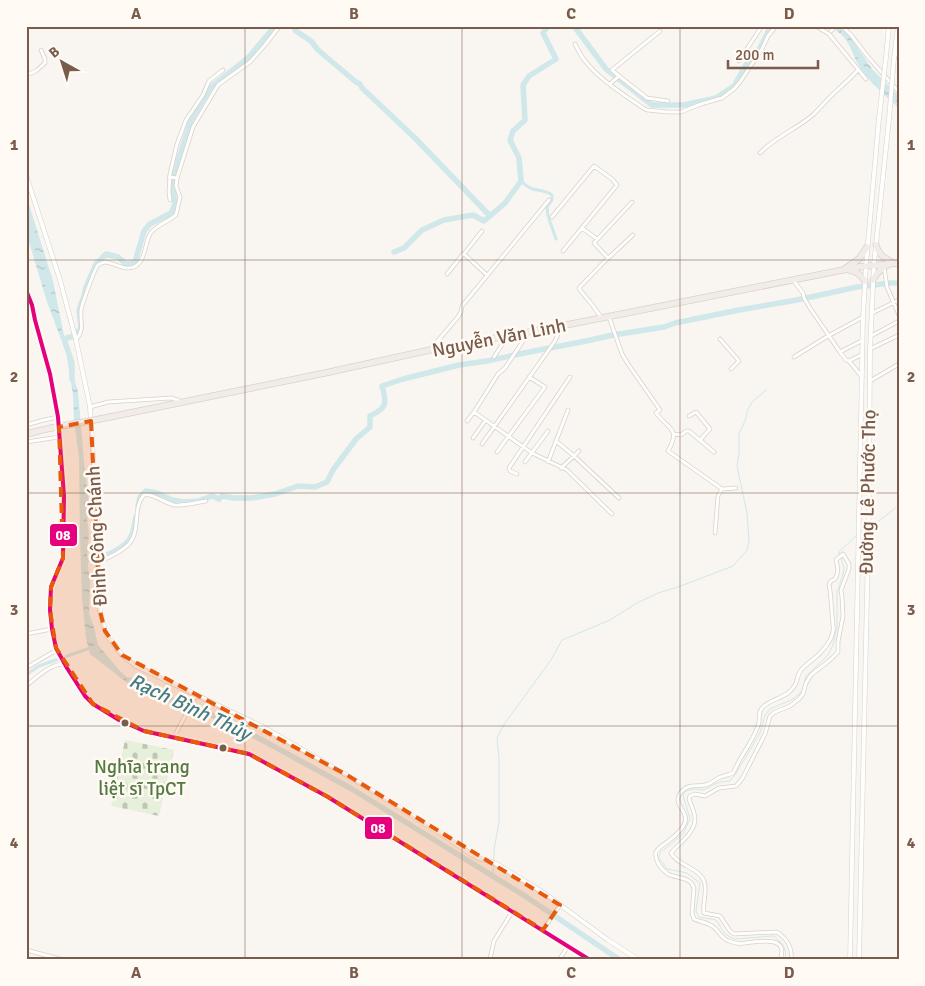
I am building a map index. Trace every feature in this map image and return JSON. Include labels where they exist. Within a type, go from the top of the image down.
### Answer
[{"type":"highway","points":[[876,245],[880,254],[896,263]]},
{"type":"highway","points":[[845,269],[859,259],[867,247]]},
{"type":"highway","name":"Nguyễn Văn Linh","points":[[26,434],[430,350],[561,326],[866,265],[896,263]]},
{"type":"highway","points":[[874,280],[883,265]]},
{"type":"highway","points":[[845,269],[857,272],[862,275],[865,281]]},
{"type":"main road","points":[[26,289],[50,374],[60,437],[64,496],[63,558],[51,587],[50,610],[52,629],[57,650],[85,696],[93,704],[135,728],[249,754],[328,797],[590,960]]},
{"type":"street","points":[[739,60],[762,26]]},
{"type":"street","points":[[575,44],[584,60],[611,84],[643,108],[647,110],[681,112],[701,104],[720,100],[738,85],[776,26]]},
{"type":"street","points":[[816,26],[829,34],[866,79]]},
{"type":"street","points":[[831,31],[835,26]]},
{"type":"street","points":[[842,26],[899,92]]},
{"type":"street","name":"Đường Lê Phước Thọ","points":[[850,960],[865,281],[889,26]]},
{"type":"street","name":"Đường Lê Phước Thọ","points":[[860,960],[869,503],[870,350],[874,264],[897,58],[895,48],[898,26]]},
{"type":"street","points":[[75,337],[81,333],[82,305],[96,268],[105,262],[129,268],[140,262],[152,231],[176,216],[180,197],[176,186],[177,178],[193,126],[218,85],[253,58],[279,27]]},
{"type":"street","points":[[660,31],[611,69],[618,77],[647,98],[668,101]]},
{"type":"street","points":[[26,75],[36,71],[45,63],[41,50]]},
{"type":"street","points":[[170,200],[170,177],[186,120],[203,95],[209,81],[223,70]]},
{"type":"street","points":[[760,153],[767,145],[814,114],[858,70]]},
{"type":"street","points":[[611,84],[618,77]]},
{"type":"street","points":[[552,217],[594,166],[617,184],[563,251]]},
{"type":"street","name":"Đinh Công Chánh","points":[[26,175],[60,280],[90,407],[98,552],[98,592],[100,610],[109,639],[122,655],[136,666],[263,728],[368,788],[470,854],[493,862],[522,879],[603,937],[639,960]]},
{"type":"street","points":[[170,177],[177,178]]},
{"type":"street","points":[[430,350],[458,317],[462,306],[549,200]]},
{"type":"street","points":[[608,258],[594,244],[632,202]]},
{"type":"street","points":[[582,228],[597,239]]},
{"type":"street","points":[[447,274],[482,230]]},
{"type":"street","points":[[601,318],[579,289],[633,235]]},
{"type":"street","points":[[464,254],[487,275]]},
{"type":"street","points":[[883,265],[887,287],[899,315]]},
{"type":"street","points":[[793,279],[828,336],[862,378]]},
{"type":"street","points":[[872,313],[899,300]]},
{"type":"street","points":[[609,316],[622,354],[660,410],[656,413],[672,429],[674,440],[668,451],[669,453],[722,489],[736,488]]},
{"type":"street","points":[[794,357],[864,317]]},
{"type":"street","points":[[871,336],[899,321]]},
{"type":"street","points":[[482,444],[555,341],[561,326]]},
{"type":"street","points":[[467,421],[498,374],[505,368],[530,332]]},
{"type":"street","points":[[870,350],[899,335]]},
{"type":"street","points":[[494,358],[507,336]]},
{"type":"street","points":[[720,339],[739,361],[731,369]]},
{"type":"street","points":[[840,352],[863,340]]},
{"type":"street","points":[[849,361],[863,354]]},
{"type":"street","points":[[870,381],[899,364]]},
{"type":"street","points":[[497,452],[545,387],[529,377]]},
{"type":"street","points":[[517,474],[509,469],[570,377]]},
{"type":"street","points":[[862,396],[869,397]]},
{"type":"street","points":[[90,407],[108,402],[171,398],[181,402]]},
{"type":"street","points":[[548,462],[568,410]]},
{"type":"street","points":[[474,412],[532,453],[569,472],[612,514]]},
{"type":"street","points":[[689,416],[696,412],[710,428],[700,440]]},
{"type":"street","points":[[26,425],[58,417]]},
{"type":"street","points":[[473,438],[485,421]]},
{"type":"street","points":[[526,462],[548,431]]},
{"type":"street","points":[[674,434],[681,435],[689,431],[714,452]]},
{"type":"street","points":[[26,442],[60,437]]},
{"type":"street","points":[[556,441],[618,498]]},
{"type":"street","points":[[561,468],[579,451]]},
{"type":"street","points":[[715,533],[718,496],[722,489]]},
{"type":"street","points":[[98,562],[123,549],[131,542],[139,502],[144,495],[176,505],[206,501]]},
{"type":"street","points":[[780,960],[781,950],[774,942],[762,940],[740,944],[730,942],[722,937],[714,927],[694,919],[692,913],[693,884],[684,878],[667,873],[658,864],[656,854],[658,849],[672,839],[686,821],[686,817],[678,802],[679,794],[688,787],[704,786],[733,773],[758,728],[759,715],[762,709],[794,688],[800,672],[827,645],[834,628],[829,584],[835,579],[839,569],[837,559],[844,554],[849,569],[841,590],[843,616],[837,654],[810,675],[803,694],[799,699],[770,716],[765,734],[742,779],[736,786],[719,788],[705,796],[695,794],[690,796],[694,822],[689,833],[671,853],[674,858],[704,880],[704,913],[720,916],[730,932],[734,934],[777,932],[787,940],[791,947],[791,960]]},
{"type":"street","points":[[858,578],[867,578]]},
{"type":"street","points":[[26,634],[52,629]]},
{"type":"street","points":[[26,668],[57,650]]},
{"type":"street","points":[[26,686],[53,666],[62,664],[65,666]]},
{"type":"street","points":[[174,737],[196,694]]},
{"type":"street","points":[[853,828],[862,829]]},
{"type":"street","points":[[544,930],[560,905]]},
{"type":"street","points":[[489,960],[494,941],[512,912]]},
{"type":"street","points":[[559,960],[568,946]]},
{"type":"street","points":[[26,950],[64,960]]},
{"type":"highlighted area","points":[[91,421],[100,611],[105,631],[122,655],[347,775],[560,905],[543,930],[328,797],[249,754],[144,731],[93,704],[56,648],[50,610],[51,587],[63,558],[59,427]]},
{"type":"green space","name":"Nghĩa trang liệt sĩ TpCT","points":[[125,740],[174,750],[159,816],[111,806]]},
{"type":"water","points":[[828,26],[839,26],[851,38],[872,69],[899,96],[899,108],[863,72],[850,46],[842,35]]},
{"type":"water","name":"Rạch Bình Thủy","points":[[26,195],[53,281],[71,370],[78,391],[90,511],[87,519],[89,533],[87,558],[90,581],[89,613],[98,645],[127,677],[201,708],[192,711],[130,685],[90,654],[86,638],[82,599],[79,457],[73,395],[66,352],[47,302],[26,232]]},
{"type":"waterway","points":[[64,339],[74,336],[81,328],[79,310],[96,264],[106,254],[118,257],[126,264],[135,262],[144,231],[150,224],[171,213],[175,204],[173,188],[175,171],[191,120],[210,88],[248,58],[275,26]]},
{"type":"waterway","points":[[293,26],[296,31],[311,41],[318,50],[360,84],[490,216],[505,203],[521,181],[519,158],[510,140],[513,131],[525,120],[523,85],[529,76],[556,59],[543,33],[548,26]]},
{"type":"waterway","points":[[574,26],[606,69],[652,105],[684,105],[716,98],[734,86],[747,63],[760,48],[771,26]]},
{"type":"waterway","points":[[521,181],[529,188],[552,195],[552,200],[547,207],[556,239]]},
{"type":"waterway","points":[[394,252],[404,248],[422,230],[444,220],[473,215],[484,221],[490,216]]},
{"type":"waterway","points":[[138,506],[140,497],[146,491],[184,502],[198,501],[212,496],[219,499],[222,496],[252,498],[275,494],[298,486],[315,487],[327,482],[333,470],[356,439],[370,427],[370,416],[383,407],[385,397],[382,386],[403,379],[459,365],[664,327],[675,323],[857,287],[899,283]]},
{"type":"waterway","name":"Rạch Bình Thủy","points":[[65,342],[72,363],[72,379]]},
{"type":"waterway","points":[[493,876],[494,850],[499,822],[499,758],[497,738],[505,723],[551,660],[562,640],[610,620],[637,603],[658,593],[733,566],[747,550],[749,541],[747,513],[737,466],[739,434],[752,402],[766,390]]},
{"type":"waterway","points":[[861,533],[899,505]]},
{"type":"waterway","points":[[86,560],[109,554],[125,544],[132,535],[136,517]]},
{"type":"waterway","points":[[840,555],[839,552],[857,535]]},
{"type":"waterway","points":[[804,684],[806,676],[828,655],[833,645],[837,628],[837,592],[844,569],[841,558]]},
{"type":"waterway","points":[[26,675],[39,666],[90,648]]},
{"type":"waterway","points":[[785,960],[784,946],[774,936],[734,939],[725,934],[716,920],[699,917],[696,911],[700,883],[687,873],[667,869],[659,858],[660,853],[683,834],[690,819],[683,795],[686,791],[703,790],[720,782],[730,781],[760,733],[765,715],[770,709],[793,699],[803,688]]},
{"type":"waterway","name":"Rạch Bình Thủy","points":[[192,707],[227,721],[352,789],[525,896],[620,960]]},
{"type":"transit line","name":"08","points":[[26,290],[32,305],[50,374],[58,417],[64,496],[63,558],[51,587],[50,610],[52,629],[56,648],[85,696],[93,704],[119,720],[144,731],[249,754],[328,797],[590,960]]}]
